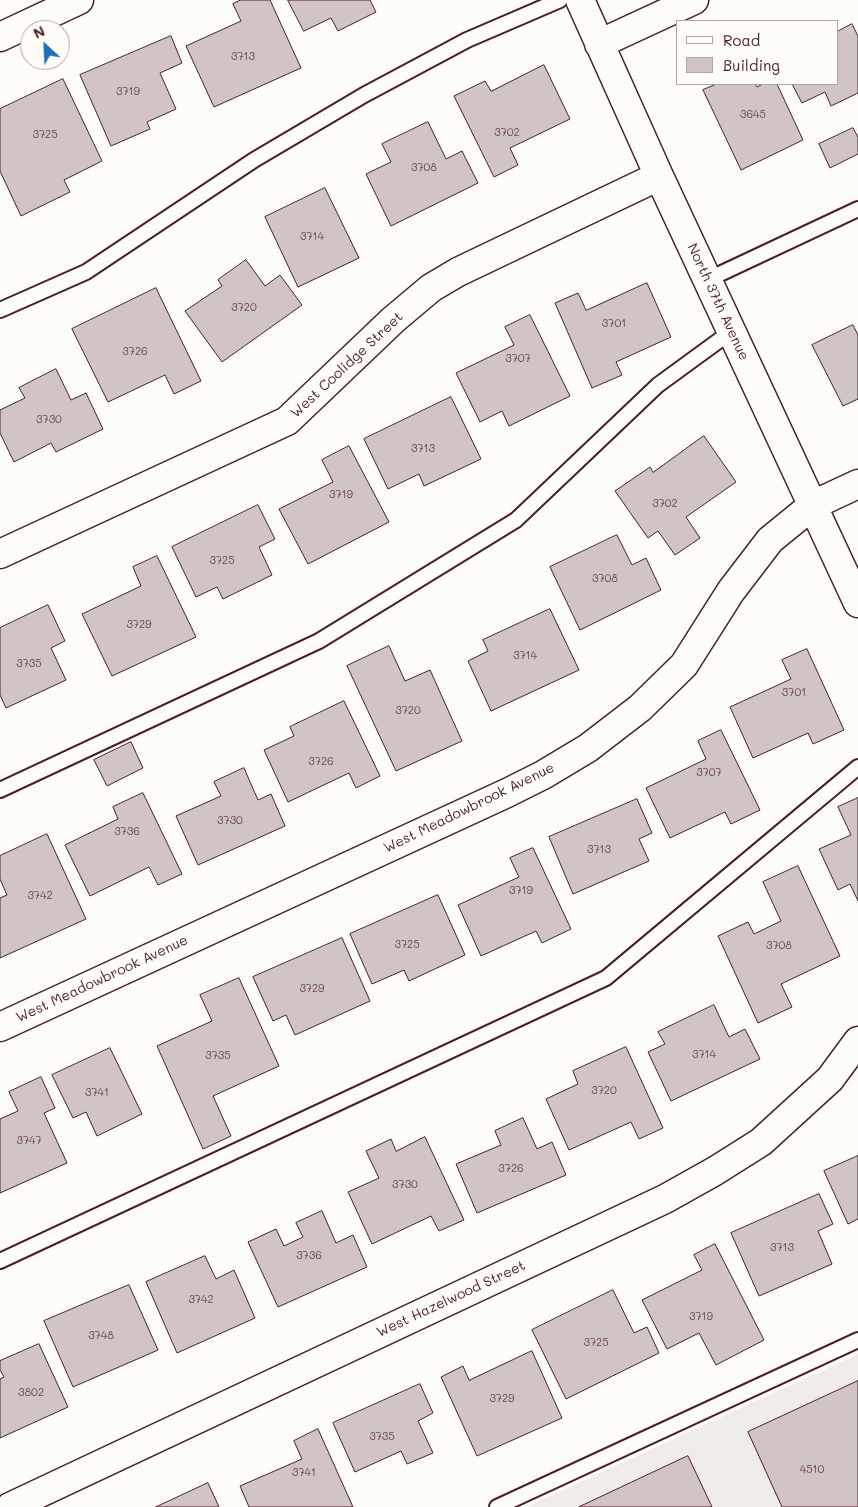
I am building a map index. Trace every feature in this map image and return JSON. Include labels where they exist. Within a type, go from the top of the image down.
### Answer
[{"type":"street","points":[[0,37],[79,0]]},
{"type":"street","name":"North 37th Avenue","points":[[580,0],[858,603]]},
{"type":"street","points":[[599,44],[694,0]]},
{"type":"street","name":"West Coolidge Street","points":[[0,554],[288,421],[393,320],[431,288],[458,272],[660,176]]},
{"type":"street","name":"West Meadowbrook Avenue","points":[[0,1027],[507,793],[588,748],[640,708],[684,664],[731,591],[770,540],[812,505],[858,484]]},
{"type":"street","name":"West Hazelwood Street","points":[[10,1507],[665,1199],[715,1172],[761,1142],[830,1079],[858,1041]]},
{"type":"lane","points":[[0,310],[86,272],[254,160],[364,95],[467,40],[560,0]]},
{"type":"lane","points":[[708,279],[858,209]]},
{"type":"lane","points":[[0,790],[319,641],[516,520],[658,385],[732,331]]},
{"type":"lane","points":[[0,1261],[606,978],[858,767]]},
{"type":"lane","points":[[497,1507],[858,1340]]},
{"type":"shaded area","points":[[858,1354],[858,1507],[526,1507]]},
{"type":"building","points":[[241,0],[270,0],[301,68],[214,107],[186,46],[241,21],[233,4]]},
{"type":"building","points":[[288,0],[370,0],[376,12],[338,31],[331,18],[304,31]]},
{"type":"building","points":[[852,24],[858,36],[858,93],[831,106],[825,92],[802,103],[793,85],[838,85],[838,31]]},
{"type":"building","points":[[171,36],[182,63],[160,73],[176,109],[147,122],[150,129],[111,146],[80,75]]},
{"type":"building","points":[[544,65],[570,119],[510,148],[518,165],[494,177],[454,96],[485,81],[491,91]]},
{"type":"building","points":[[63,79],[102,161],[64,180],[70,192],[21,216],[0,171],[0,109]]},
{"type":"building","points":[[715,85],[756,85],[757,87],[761,85],[777,85],[803,140],[741,170],[703,90]]},
{"type":"building","points":[[428,122],[446,159],[462,151],[478,183],[391,226],[366,174],[391,162],[382,144]]},
{"type":"building","points":[[853,128],[858,137],[858,154],[830,168],[819,144]]},
{"type":"building","points":[[325,188],[359,258],[298,287],[265,217]]},
{"type":"building","points":[[246,260],[265,286],[280,275],[302,305],[222,362],[185,311],[222,286],[218,280]]},
{"type":"building","points":[[647,283],[671,337],[616,362],[622,375],[592,388],[555,303],[578,293],[586,310]]},
{"type":"building","points":[[156,288],[201,381],[174,394],[165,375],[108,402],[72,329]]},
{"type":"building","points":[[530,315],[570,396],[509,426],[502,411],[480,422],[456,373],[514,345],[505,327]]},
{"type":"building","points":[[853,325],[858,335],[858,399],[843,406],[812,345]]},
{"type":"building","points":[[56,369],[71,400],[86,393],[103,429],[56,452],[51,443],[14,462],[0,433],[0,410],[25,398],[19,388]]},
{"type":"building","points":[[451,397],[481,459],[424,486],[419,474],[388,489],[364,439]]},
{"type":"building","points":[[704,436],[736,482],[686,517],[700,538],[675,555],[658,531],[648,538],[615,491],[650,467],[653,472]]},
{"type":"building","points":[[349,446],[389,522],[308,564],[279,509],[333,482],[322,460]]},
{"type":"building","points":[[258,505],[275,539],[259,547],[272,575],[223,599],[217,587],[196,597],[172,547]]},
{"type":"building","points":[[617,535],[632,565],[646,558],[661,590],[580,630],[550,567]]},
{"type":"building","points":[[157,556],[196,637],[112,676],[82,614],[141,586],[133,567]]},
{"type":"building","points":[[48,605],[65,641],[51,648],[66,680],[6,708],[0,695],[0,628]]},
{"type":"building","points":[[550,609],[579,670],[491,711],[468,661],[488,651],[483,640]]},
{"type":"building","points":[[389,646],[405,681],[430,670],[462,741],[396,771],[347,666]]},
{"type":"building","points":[[807,649],[844,730],[813,744],[808,733],[753,758],[730,707],[791,679],[782,660]]},
{"type":"building","points":[[344,701],[380,776],[356,788],[349,773],[288,802],[264,750],[294,736],[290,727]]},
{"type":"building","points":[[721,730],[760,810],[731,824],[725,812],[670,838],[646,788],[706,759],[698,741]]},
{"type":"building","points":[[131,742],[143,768],[107,786],[94,760]]},
{"type":"building","points":[[244,768],[258,800],[271,794],[285,826],[198,865],[176,816],[221,796],[214,782]]},
{"type":"building","points":[[143,793],[182,874],[158,885],[149,867],[90,896],[65,845],[118,819],[113,807]]},
{"type":"building","points":[[858,798],[858,901],[850,884],[838,890],[819,849],[851,835],[838,807]]},
{"type":"building","points":[[637,799],[652,833],[639,839],[649,861],[573,894],[549,837]]},
{"type":"building","points":[[47,834],[86,919],[0,958],[0,898],[7,895],[0,879],[0,856]]},
{"type":"building","points":[[533,848],[571,929],[542,943],[536,931],[481,956],[458,905],[519,877],[510,858]]},
{"type":"building","points":[[798,866],[840,956],[781,984],[792,1007],[758,1023],[718,936],[748,922],[754,934],[781,921],[763,882]]},
{"type":"building","points":[[438,895],[465,955],[409,981],[404,970],[372,984],[350,934]]},
{"type":"building","points":[[342,938],[370,1001],[295,1035],[286,1015],[273,1021],[253,977]]},
{"type":"building","points":[[239,978],[279,1066],[213,1096],[231,1136],[203,1149],[157,1046],[212,1021],[200,995]]},
{"type":"building","points":[[714,1005],[729,1037],[745,1029],[760,1059],[671,1101],[648,1052],[665,1044],[658,1032]]},
{"type":"building","points":[[626,1047],[663,1128],[639,1139],[631,1122],[569,1150],[546,1099],[578,1084],[573,1071]]},
{"type":"building","points":[[110,1048],[142,1114],[97,1136],[86,1112],[73,1118],[52,1075]]},
{"type":"building","points":[[41,1077],[55,1108],[44,1113],[67,1163],[0,1193],[0,1119],[18,1111],[9,1092]]},
{"type":"building","points":[[523,1118],[537,1149],[552,1142],[566,1175],[477,1213],[456,1164],[501,1145],[495,1131]]},
{"type":"building","points":[[425,1137],[464,1220],[439,1231],[431,1216],[372,1244],[348,1192],[379,1178],[366,1151],[391,1139],[396,1151]]},
{"type":"building","points":[[858,1156],[858,1219],[848,1224],[824,1171]]},
{"type":"building","points":[[819,1194],[833,1224],[818,1231],[832,1264],[759,1296],[731,1233]]},
{"type":"building","points":[[322,1211],[336,1243],[353,1235],[367,1267],[278,1307],[248,1242],[276,1229],[284,1246],[303,1237],[296,1223]]},
{"type":"building","points":[[715,1244],[764,1340],[716,1365],[699,1333],[667,1349],[642,1300],[702,1270],[694,1255]]},
{"type":"building","points":[[205,1256],[216,1279],[234,1270],[255,1318],[177,1353],[146,1282]]},
{"type":"building","points":[[129,1285],[158,1350],[73,1387],[44,1321]]},
{"type":"building","points":[[613,1290],[634,1333],[647,1327],[659,1353],[566,1399],[532,1330]]},
{"type":"building","points":[[39,1344],[68,1407],[0,1438],[0,1379],[4,1377],[0,1370],[0,1361]]},
{"type":"building","points":[[532,1351],[562,1418],[477,1456],[441,1377],[463,1366],[469,1380]]},
{"type":"building","points":[[858,1381],[858,1507],[782,1507],[748,1432]]},
{"type":"building","points":[[420,1384],[433,1413],[418,1421],[433,1453],[407,1464],[401,1451],[355,1472],[333,1423]]},
{"type":"building","points":[[318,1429],[353,1507],[249,1507],[240,1486],[302,1459],[294,1441]]},
{"type":"building","points":[[688,1456],[712,1507],[579,1507]]},
{"type":"building","points":[[208,1483],[219,1507],[156,1507]]}]
